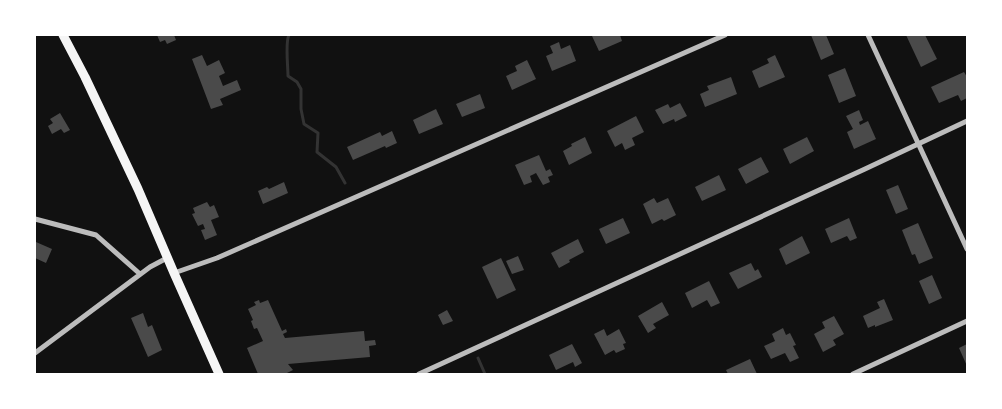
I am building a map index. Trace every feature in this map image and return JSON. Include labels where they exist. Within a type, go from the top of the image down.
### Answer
[{"type":"main road","points":[[63,35],[86,77],[138,189],[219,374]]},
{"type":"street","points":[[174,273],[217,258],[724,35]]},
{"type":"street","points":[[868,35],[967,249]]},
{"type":"street","points":[[419,374],[967,121]]},
{"type":"street","points":[[35,219],[96,235],[140,274]]},
{"type":"street","points":[[35,353],[140,274],[167,258]]},
{"type":"street","points":[[852,374],[967,321]]},
{"type":"building","points":[[157,35],[174,35],[176,40],[167,44],[165,40],[160,42]]},
{"type":"building","points":[[620,35],[622,41],[599,51],[592,36]]},
{"type":"building","points":[[811,35],[826,35],[834,54],[821,60]]},
{"type":"building","points":[[906,35],[925,35],[937,59],[921,67]]},
{"type":"building","points":[[559,42],[561,49],[570,45],[576,61],[552,71],[546,56],[553,53],[550,46]]},
{"type":"building","points":[[202,55],[207,66],[219,60],[225,73],[219,76],[223,86],[237,80],[241,90],[220,99],[223,105],[211,109],[192,59]]},
{"type":"building","points":[[775,55],[785,77],[759,88],[752,71],[769,63],[767,59]]},
{"type":"building","points":[[527,60],[536,79],[512,90],[506,76],[517,71],[515,66]]},
{"type":"building","points":[[845,68],[856,96],[839,103],[828,75]]},
{"type":"building","points":[[964,72],[967,77],[967,98],[961,101],[958,95],[939,103],[931,87]]},
{"type":"building","points":[[731,77],[737,94],[705,107],[700,94],[709,90],[707,86]]},
{"type":"building","points":[[480,94],[485,108],[462,117],[456,104]]},
{"type":"building","points":[[680,103],[687,116],[675,122],[674,119],[663,124],[655,110],[668,104],[670,108]]},
{"type":"building","points":[[436,109],[443,124],[419,134],[413,120]]},
{"type":"building","points":[[859,110],[863,120],[859,122],[860,125],[868,121],[876,139],[854,149],[847,132],[853,129],[846,116]]},
{"type":"building","points":[[60,113],[70,130],[64,133],[61,129],[52,134],[48,126],[53,123],[50,119]]},
{"type":"building","points":[[636,116],[644,132],[632,138],[635,145],[625,150],[622,143],[615,147],[607,131]]},
{"type":"building","points":[[392,131],[397,143],[386,148],[385,146],[353,160],[347,147],[380,132],[382,136]]},
{"type":"building","points":[[585,137],[592,153],[569,165],[563,151],[572,146],[571,144]]},
{"type":"building","points":[[807,137],[814,151],[790,164],[783,149]]},
{"type":"building","points":[[539,155],[546,171],[550,169],[553,175],[548,177],[550,182],[543,185],[536,173],[530,176],[532,182],[524,185],[515,165]]},
{"type":"building","points":[[761,157],[769,172],[746,184],[738,169]]},
{"type":"building","points":[[719,175],[726,190],[702,201],[695,187]]},
{"type":"building","points":[[284,182],[288,193],[263,204],[258,191],[267,187],[269,189]]},
{"type":"building","points":[[898,185],[908,209],[896,214],[886,190]]},
{"type":"building","points":[[654,198],[657,203],[668,198],[676,215],[652,224],[643,204]]},
{"type":"building","points":[[207,202],[210,207],[214,205],[219,217],[211,220],[217,235],[205,240],[201,230],[205,229],[203,224],[198,226],[192,214],[195,213],[193,208]]},
{"type":"building","points":[[623,218],[630,233],[606,244],[599,229]]},
{"type":"building","points":[[849,218],[857,238],[850,241],[847,236],[831,243],[825,229]]},
{"type":"building","points":[[918,223],[933,258],[919,264],[915,254],[912,255],[902,230]]},
{"type":"building","points":[[802,236],[810,253],[786,265],[779,249]]},
{"type":"building","points":[[578,239],[584,252],[559,268],[551,253]]},
{"type":"building","points":[[36,242],[52,249],[46,263],[35,258]]},
{"type":"building","points":[[518,256],[524,270],[512,274],[506,261]]},
{"type":"building","points":[[501,258],[516,290],[497,299],[482,267]]},
{"type":"building","points":[[751,263],[755,271],[758,269],[762,277],[738,289],[729,273]]},
{"type":"building","points":[[932,275],[942,298],[929,304],[919,281]]},
{"type":"building","points":[[709,281],[720,303],[711,307],[707,300],[692,308],[685,293]]},
{"type":"building","points":[[884,299],[893,320],[868,328],[863,316],[880,308],[877,302]]},
{"type":"building","points":[[259,300],[260,303],[268,300],[282,331],[286,329],[287,332],[283,334],[285,338],[364,331],[365,341],[375,340],[376,345],[369,346],[370,357],[288,364],[293,370],[288,374],[258,374],[247,348],[263,341],[257,328],[254,329],[251,321],[253,320],[248,309],[256,305],[254,302]]},
{"type":"building","points":[[662,302],[669,315],[653,324],[656,328],[648,333],[638,316]]},
{"type":"building","points":[[447,310],[453,321],[443,325],[438,315]]},
{"type":"building","points":[[143,313],[148,327],[152,325],[162,350],[148,357],[131,318]]},
{"type":"building","points":[[834,316],[844,334],[833,340],[836,345],[823,352],[814,334],[825,328],[822,322]]},
{"type":"building","points":[[783,328],[786,335],[790,333],[796,345],[793,346],[799,358],[790,362],[785,353],[771,359],[764,346],[775,341],[772,334]]},
{"type":"building","points":[[604,329],[607,336],[619,329],[626,343],[623,344],[625,349],[616,353],[614,350],[605,355],[594,334]]},
{"type":"building","points":[[572,344],[582,363],[575,367],[573,362],[556,370],[549,355]]},
{"type":"building","points":[[967,344],[967,366],[959,348]]},
{"type":"building","points":[[750,359],[757,374],[728,374],[726,370]]},
{"type":"waterway","points":[[289,35],[287,48],[288,76],[297,82],[301,89],[301,109],[304,124],[318,133],[317,152],[336,167],[345,183]]},
{"type":"waterway","points":[[478,358],[485,374]]}]
